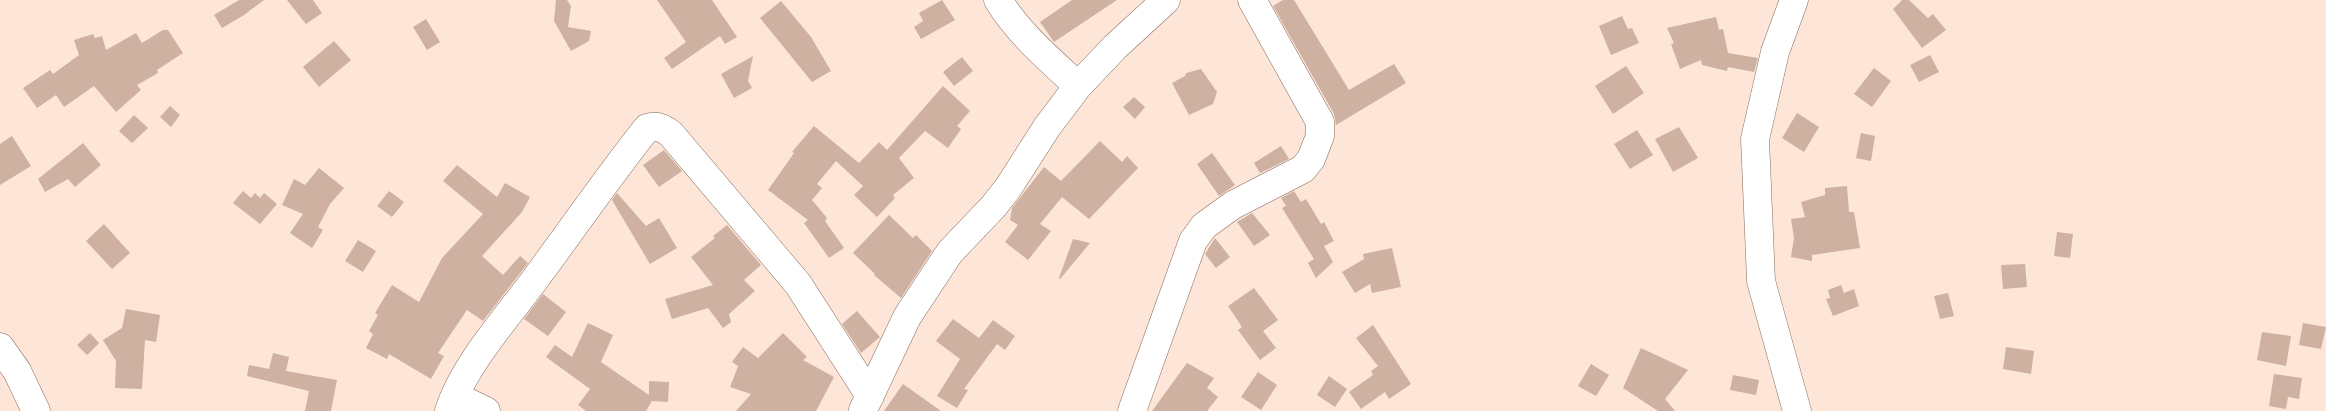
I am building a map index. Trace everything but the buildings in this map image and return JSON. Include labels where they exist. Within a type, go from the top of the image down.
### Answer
[{"type":"street","points":[[998,0],[1026,37],[1078,86]]},
{"type":"street","points":[[866,404],[907,317],[950,252],[993,207],[1008,188],[1047,127],[1078,86],[1115,47],[1166,0]]},
{"type":"street","points":[[1132,411],[1194,240],[1204,226],[1233,205],[1302,169],[1311,159],[1317,147],[1320,122],[1252,0]]},
{"type":"street","points":[[1794,0],[1775,52],[1755,139],[1761,281],[1797,411]]},
{"type":"street","points":[[486,411],[452,403],[487,342],[602,185],[647,128],[653,126],[662,128],[671,134],[798,284],[866,404]]},
{"type":"street","points":[[0,348],[17,371],[36,411]]}]
